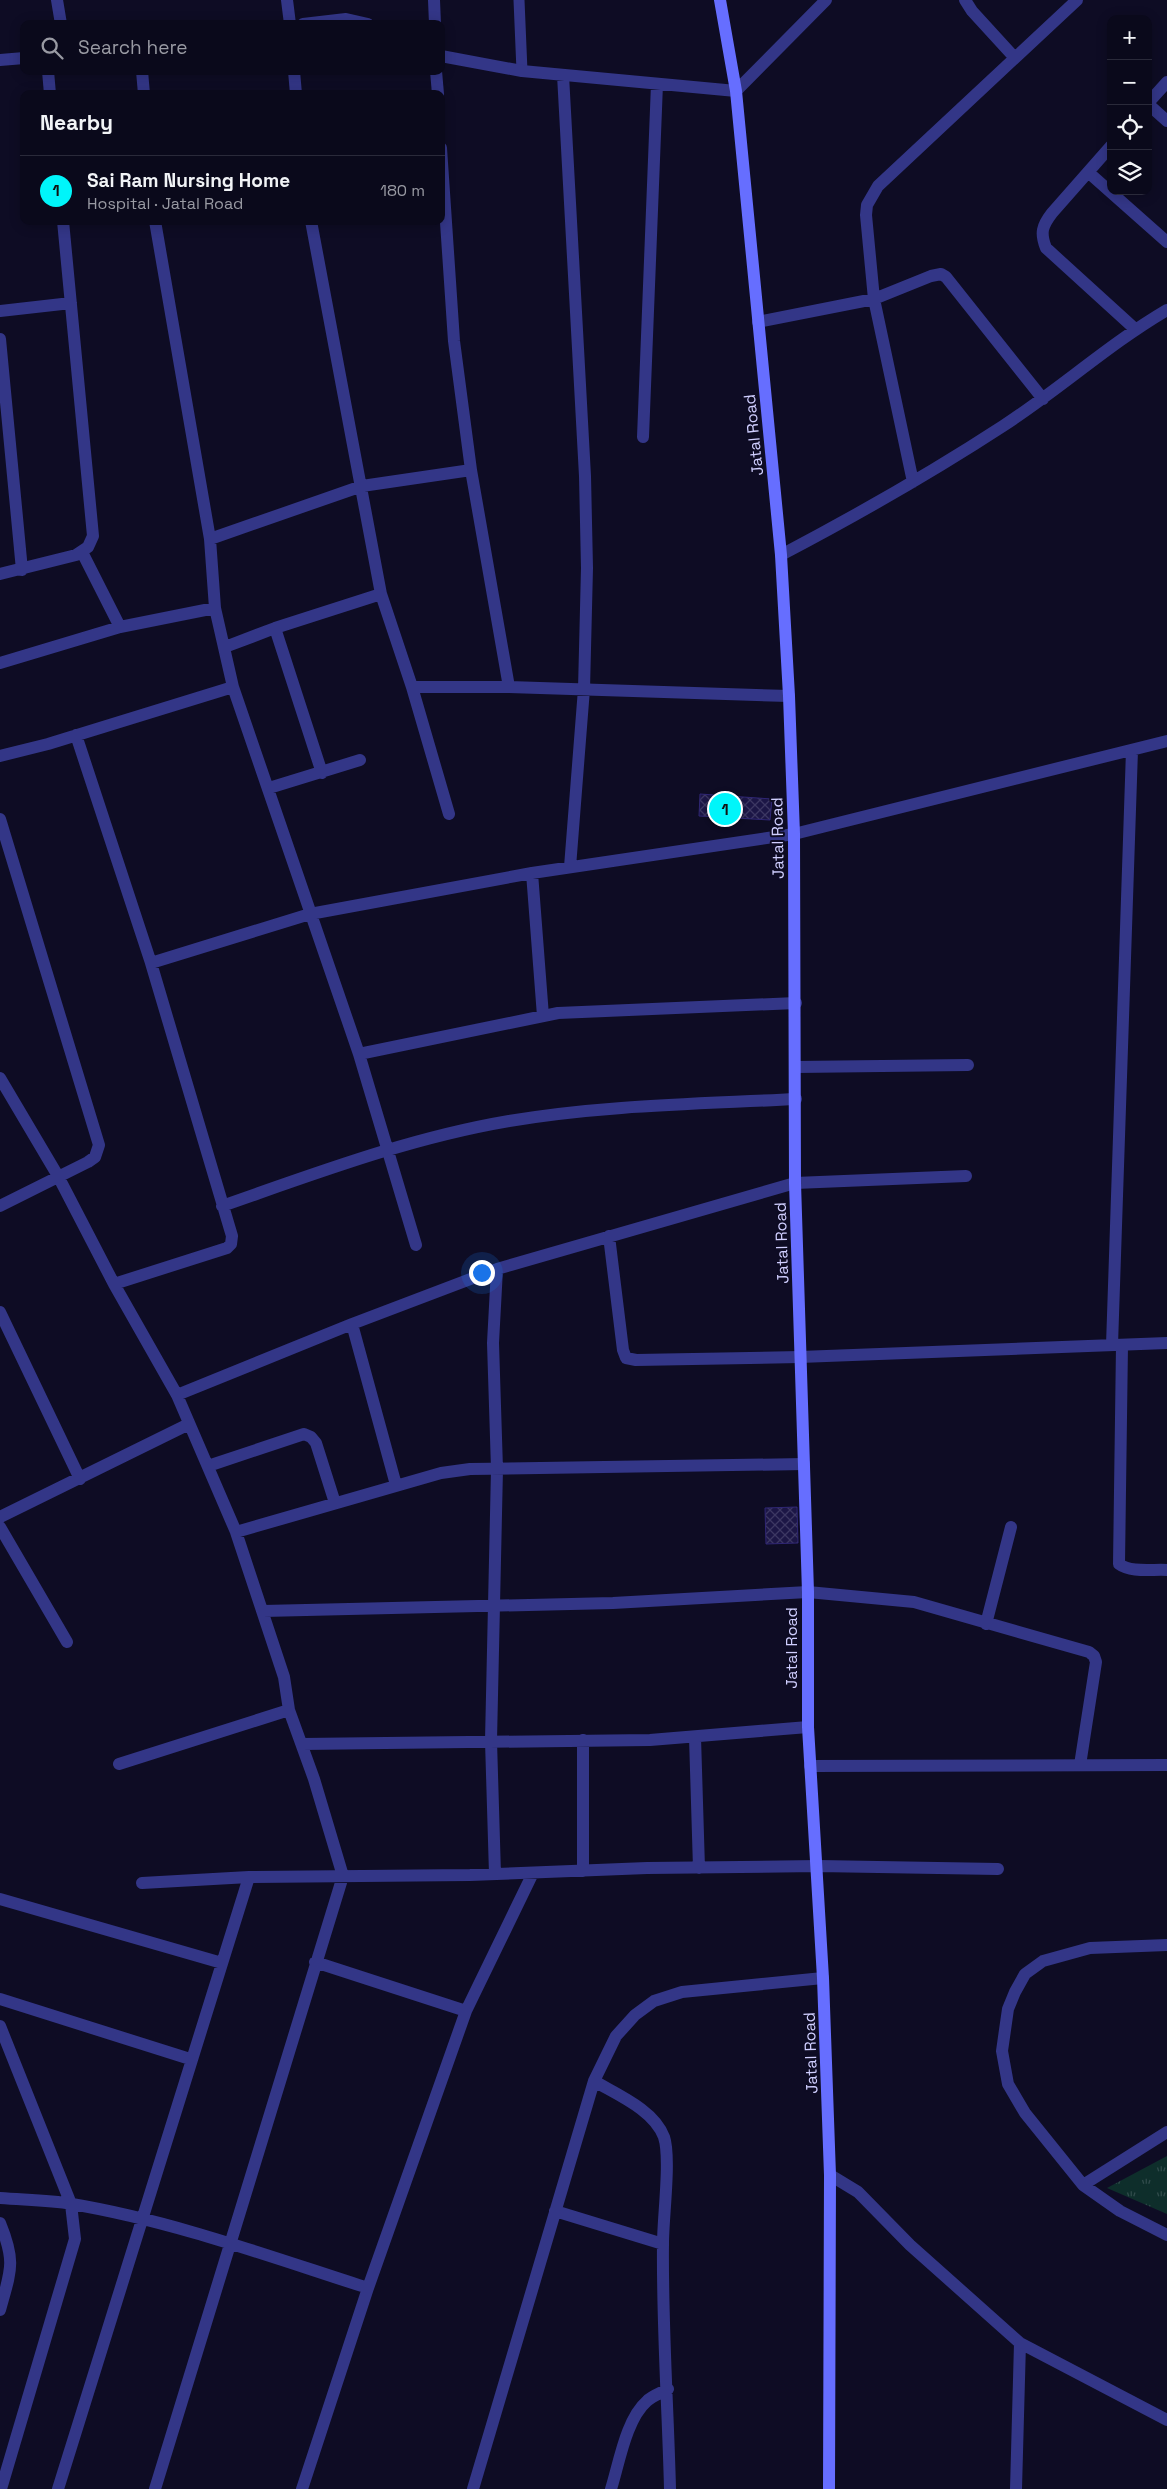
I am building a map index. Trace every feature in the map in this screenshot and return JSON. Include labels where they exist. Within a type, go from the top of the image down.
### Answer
[{"type":"main road","name":"Jatal Road","points":[[720,0],[736,91],[781,555],[789,696],[794,834],[796,1003],[795,1183],[808,1592],[808,1727],[818,1866],[830,2175],[829,2489]]},
{"type":"street","points":[[57,0],[60,20]]},
{"type":"street","points":[[286,0],[289,20]]},
{"type":"street","points":[[434,0],[434,20]]},
{"type":"street","points":[[445,57],[522,71],[736,91],[826,0]]},
{"type":"street","points":[[965,0],[972,11],[1015,58]]},
{"type":"street","points":[[913,482],[874,299],[866,215],[867,204],[878,186],[1078,0]]},
{"type":"street","points":[[337,20],[350,20]]},
{"type":"street","points":[[0,60],[20,58]]},
{"type":"street","points":[[48,75],[50,90]]},
{"type":"street","points":[[142,75],[144,90]]},
{"type":"street","points":[[294,75],[296,90]]},
{"type":"street","points":[[436,75],[438,90]]},
{"type":"street","points":[[563,75],[585,476],[586,568],[584,689],[570,867]]},
{"type":"street","points":[[1152,99],[1167,82]]},
{"type":"street","points":[[643,437],[657,84]]},
{"type":"street","points":[[1149,105],[1167,121]]},
{"type":"street","points":[[1107,150],[1043,224],[1041,235],[1046,248],[1134,329]]},
{"type":"street","points":[[1088,172],[1167,242]]},
{"type":"street","points":[[445,207],[454,341],[470,470],[509,687]]},
{"type":"street","points":[[0,574],[22,570],[82,552],[92,541],[94,531],[63,225]]},
{"type":"street","points":[[157,225],[210,539],[215,608],[233,687],[359,1054],[416,1245]]},
{"type":"street","points":[[312,225],[381,594],[412,687],[449,814]]},
{"type":"street","points":[[758,322],[874,299],[931,276],[941,274],[946,277],[1043,399]]},
{"type":"street","points":[[0,311],[72,303]]},
{"type":"street","points":[[781,555],[913,482],[1043,399],[1134,329],[1167,310]]},
{"type":"street","points":[[0,339],[22,570]]},
{"type":"street","points":[[210,539],[362,486],[470,470]]},
{"type":"street","points":[[82,552],[120,627]]},
{"type":"street","points":[[225,647],[275,628],[381,594]]},
{"type":"street","points":[[0,663],[120,627],[215,608]]},
{"type":"street","points":[[275,628],[322,772]]},
{"type":"street","points":[[0,756],[233,687]]},
{"type":"street","points":[[412,687],[509,687],[789,696]]},
{"type":"street","points":[[76,735],[152,964],[232,1236],[231,1244],[227,1248],[114,1284]]},
{"type":"street","points":[[152,964],[310,914],[532,872],[794,834],[1167,741]]},
{"type":"street","points":[[1132,750],[1117,1345],[1120,1564],[1124,1568],[1167,1570]]},
{"type":"street","points":[[268,788],[360,760]]},
{"type":"street","points":[[0,819],[99,1145],[95,1157],[88,1162],[0,1206]]},
{"type":"street","points":[[532,872],[543,1016]]},
{"type":"street","points":[[359,1054],[543,1016],[610,1009],[796,1003]]},
{"type":"street","points":[[796,1067],[968,1065]]},
{"type":"street","points":[[0,1078],[6,1100],[58,1176],[114,1284],[177,1395],[208,1466],[236,1532],[263,1611],[284,1677],[289,1710],[302,1744],[343,1876],[315,1962],[232,2244],[155,2489]]},
{"type":"street","points":[[222,1206],[386,1149],[507,1121],[562,1113],[796,1099]]},
{"type":"street","points":[[177,1395],[352,1324],[497,1269],[795,1183],[966,1176]]},
{"type":"street","points":[[609,1236],[620,1338],[626,1358],[636,1360],[800,1357],[1167,1343]]},
{"type":"street","points":[[495,1874],[491,1742],[497,1468],[493,1343],[497,1269]]},
{"type":"street","points":[[0,1312],[80,1479]]},
{"type":"street","points":[[352,1324],[396,1485]]},
{"type":"street","points":[[0,1517],[189,1424]]},
{"type":"street","points":[[208,1466],[304,1434],[311,1437],[316,1444],[334,1503]]},
{"type":"street","points":[[236,1532],[441,1473],[497,1468],[804,1464]]},
{"type":"street","points":[[0,1527],[67,1642]]},
{"type":"street","points":[[986,1624],[1011,1527]]},
{"type":"street","points":[[263,1611],[614,1603],[808,1592],[914,1602],[1089,1652],[1094,1656],[1096,1662],[1080,1765]]},
{"type":"street","points":[[119,1764],[289,1710]]},
{"type":"street","points":[[302,1744],[694,1737],[808,1727]]},
{"type":"street","points":[[694,1737],[699,1868]]},
{"type":"street","points":[[583,1871],[584,1740]]},
{"type":"street","points":[[810,1766],[1167,1765]]},
{"type":"street","points":[[142,1883],[248,1877],[495,1874],[818,1866],[998,1869]]},
{"type":"street","points":[[302,2489],[368,2288],[466,2011],[533,1873]]},
{"type":"street","points":[[58,2489],[248,1877]]},
{"type":"street","points":[[0,1899],[222,1962]]},
{"type":"street","points":[[1167,1945],[1090,1948],[1043,1961],[1025,1974],[1008,2009],[1002,2051],[1008,2084],[1025,2113],[1083,2184],[1120,2211],[1167,2235]]},
{"type":"street","points":[[315,1962],[466,2011]]},
{"type":"street","points":[[472,2489],[594,2081],[616,2036],[635,2015],[654,2001],[682,1992],[823,1978]]},
{"type":"street","points":[[0,1999],[190,2059]]},
{"type":"street","points":[[0,2026],[71,2204],[75,2239],[2,2489]]},
{"type":"street","points":[[594,2081],[640,2109],[657,2124],[664,2138],[666,2161],[663,2244],[670,2489]]},
{"type":"street","points":[[1083,2184],[1167,2132]]},
{"type":"street","points":[[830,2175],[858,2192],[910,2245],[1020,2343],[1167,2420]]},
{"type":"street","points":[[0,2198],[71,2204],[142,2219],[232,2244],[368,2288]]},
{"type":"street","points":[[555,2211],[663,2244]]},
{"type":"street","points":[[0,2222],[10,2247],[11,2262],[0,2310]]},
{"type":"street","points":[[1016,2489],[1020,2343]]},
{"type":"street","points":[[611,2489],[626,2438],[639,2410],[647,2400],[668,2389]]},
{"type":"lane","points":[[519,0],[522,71]]},
{"type":"green space","points":[[1167,2156],[1167,2214],[1107,2188]]},
{"type":"building","points":[[700,794],[772,799],[770,820],[699,816]]},
{"type":"building","points":[[797,1507],[798,1543],[766,1544],[765,1508]]},
{"type":"place","name":"Sai Ram Nursing Home","points":[[725,809]]}]
